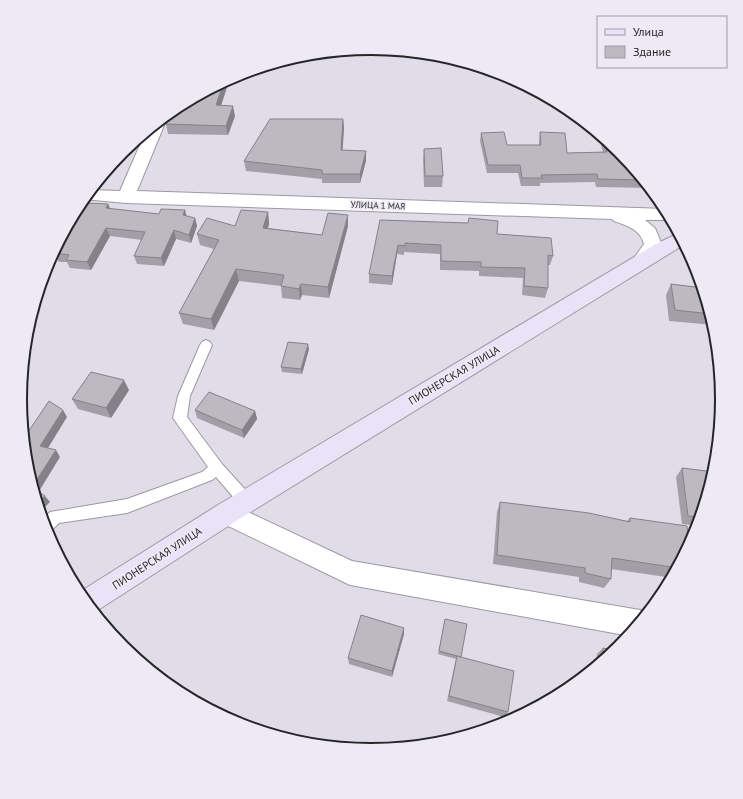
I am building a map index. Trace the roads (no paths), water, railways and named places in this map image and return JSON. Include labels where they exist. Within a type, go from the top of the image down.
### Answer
[{"type":"main road","name":"ПИОНЕРСКАЯ УЛИЦА","points":[[91,600],[237,507],[641,261],[677,241]]},
{"type":"street","points":[[126,197],[153,133]]},
{"type":"street","name":"УЛИЦА 1 МАЯ","points":[[94,195],[662,215]]},
{"type":"street","points":[[612,213],[643,226],[651,235],[653,245],[641,261]]},
{"type":"street","points":[[237,507],[350,573],[634,623]]},
{"type":"lane","points":[[206,345],[184,396],[180,418],[217,468],[237,507]]},
{"type":"lane","points":[[50,522],[55,517],[127,506],[206,476],[217,468]]}]
